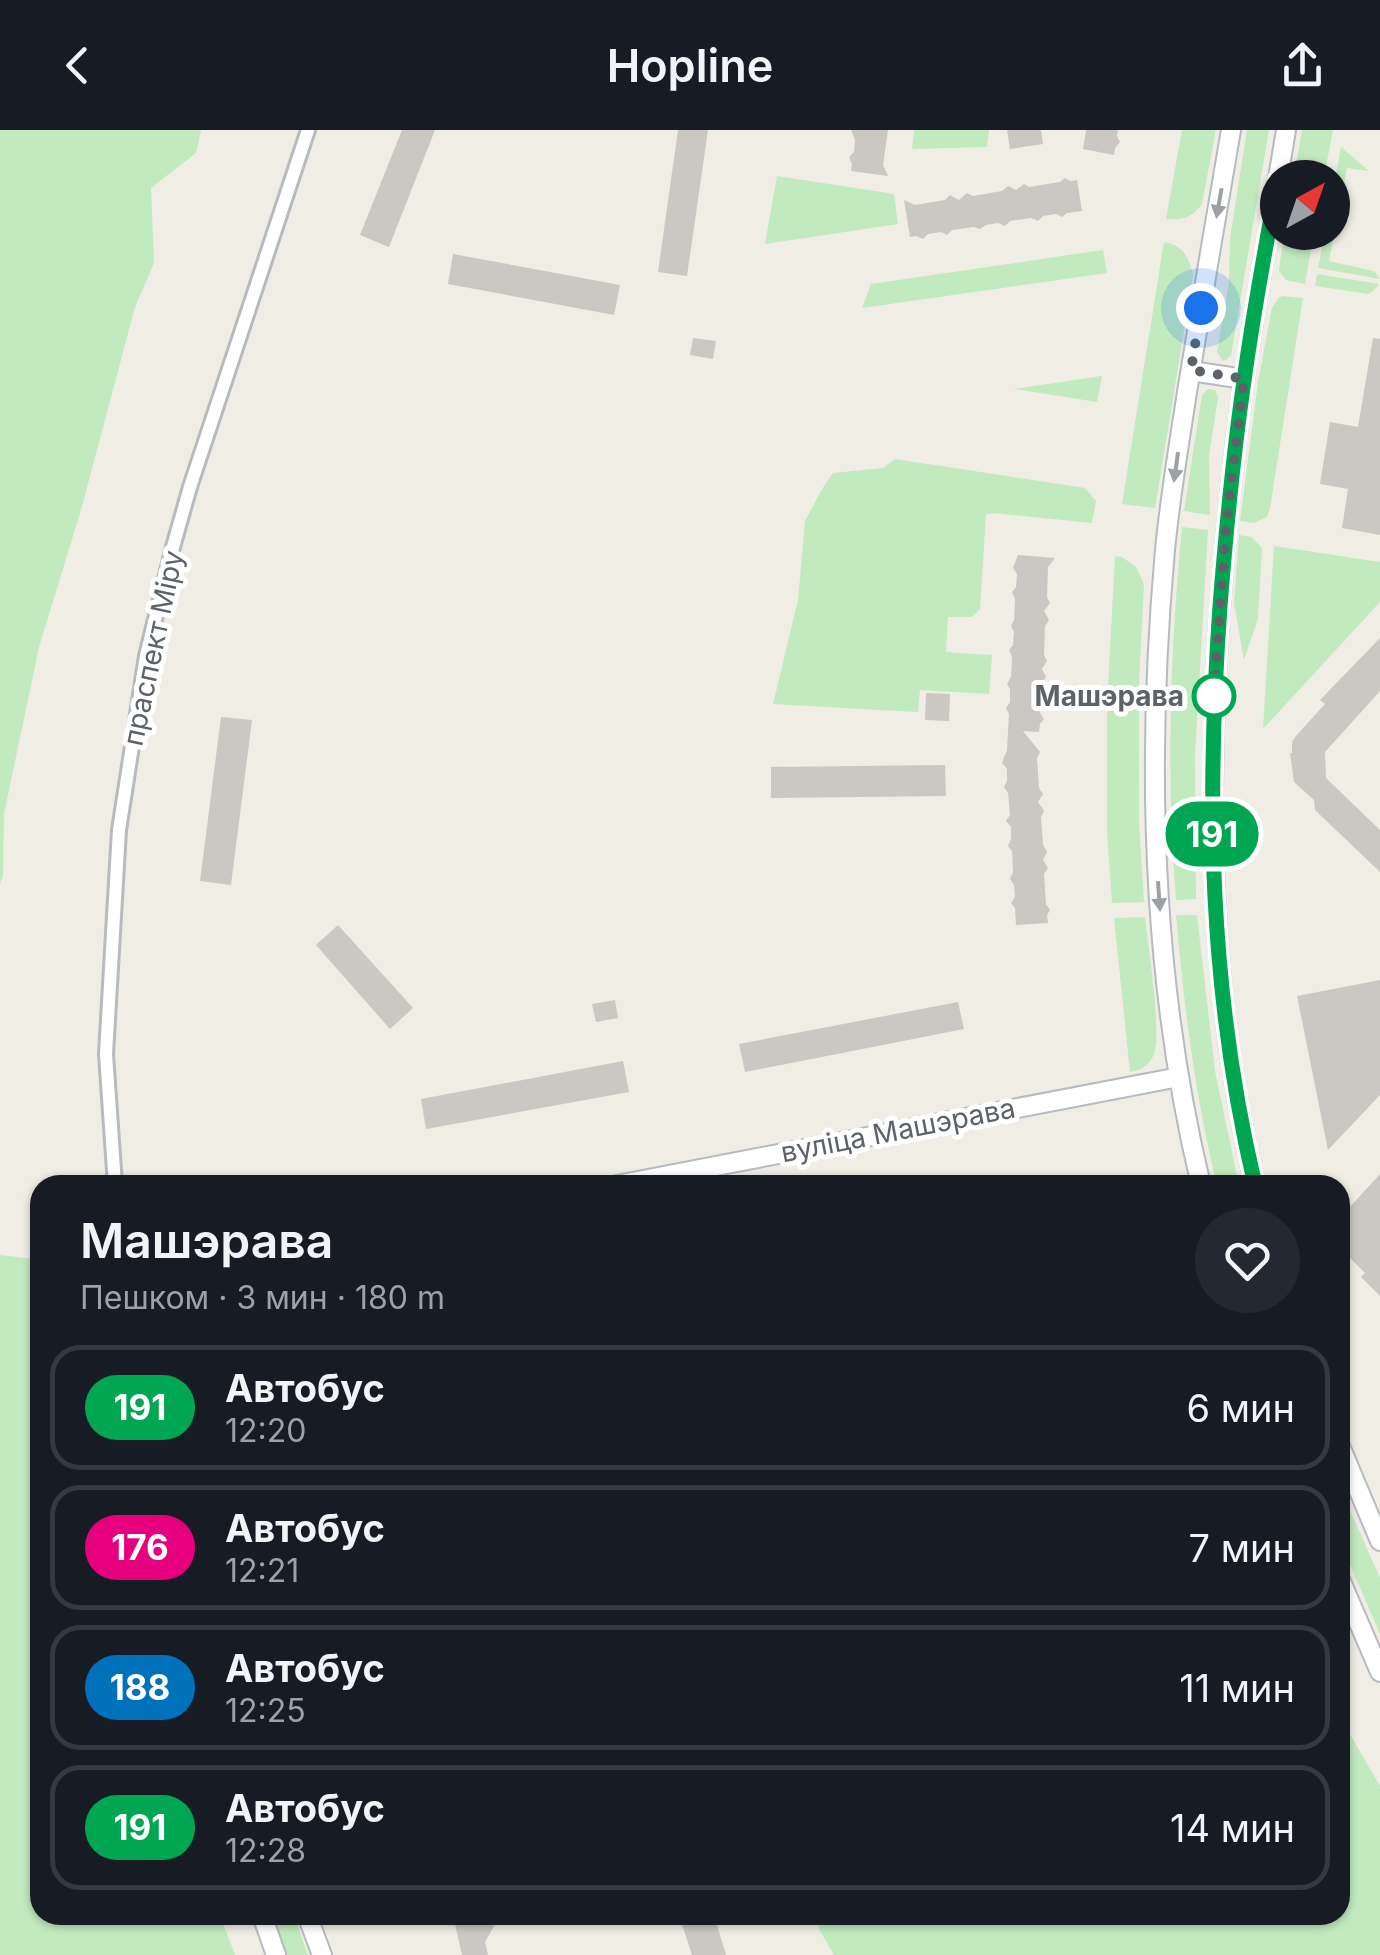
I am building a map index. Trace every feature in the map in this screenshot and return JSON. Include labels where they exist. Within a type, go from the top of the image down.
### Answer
[{"type":"main road","points":[[1198,1175],[1179,1077],[1160,909],[1154,822],[1155,683],[1165,548],[1231,130]]},
{"type":"main road","points":[[1281,160],[1286,130]]},
{"type":"main road","points":[[1253,1175],[1220,988],[1211,820],[1214,694],[1226,525],[1244,379],[1266,250]]},
{"type":"main road","points":[[1191,370],[1244,379]]},
{"type":"main road","name":"вуліца Машэрава","points":[[669,1175],[1179,1077]]},
{"type":"main road","points":[[1350,1470],[1380,1541]]},
{"type":"main road","points":[[1350,1602],[1380,1672]]},
{"type":"main road","points":[[266,1925],[276,1955]]},
{"type":"main road","points":[[311,1925],[322,1955]]},
{"type":"street","name":"праспект Міру","points":[[115,1175],[106,1054],[112,928],[119,830],[146,656],[190,487],[308,130]]},
{"type":"green space","points":[[0,130],[201,130],[196,153],[151,188],[154,263],[135,307],[81,510],[39,647],[4,814],[0,885]]},
{"type":"green space","points":[[914,130],[989,130],[987,147],[912,149]]},
{"type":"green space","points":[[1182,130],[1215,130],[1215,135],[1202,204],[1187,217],[1166,219]]},
{"type":"green space","points":[[1247,130],[1269,130],[1264,160],[1260,160],[1260,183],[1231,355],[1223,361],[1217,352],[1229,281],[1230,238]]},
{"type":"green space","points":[[1302,130],[1333,130],[1327,160],[1297,160]]},
{"type":"green space","points":[[1341,147],[1369,171],[1350,168],[1350,160],[1339,160]]},
{"type":"green space","points":[[777,176],[894,194],[898,224],[765,244]]},
{"type":"green space","points":[[1164,242],[1184,253],[1193,276],[1155,508],[1122,504]]},
{"type":"green space","points":[[1103,250],[1107,273],[862,308],[871,284]]},
{"type":"green space","points":[[1282,250],[1311,250],[1305,284],[1286,280],[1279,271]]},
{"type":"green space","points":[[1322,250],[1331,250],[1329,261],[1375,272],[1380,279],[1318,268]]},
{"type":"green space","points":[[1317,274],[1379,284],[1368,294],[1315,286]]},
{"type":"green space","points":[[1283,296],[1303,298],[1270,508],[1267,517],[1254,523],[1240,521],[1272,308]]},
{"type":"green space","points":[[1101,376],[1097,402],[1014,389]]},
{"type":"green space","points":[[1208,389],[1215,390],[1218,397],[1209,456],[1210,515],[1184,511],[1202,395]]},
{"type":"green space","points":[[895,459],[1085,488],[1096,501],[1092,523],[986,514],[980,609],[972,617],[948,617],[946,652],[992,655],[989,694],[920,690],[918,712],[773,704],[798,600],[805,521],[833,473],[883,468]]},
{"type":"green space","points":[[1182,527],[1208,530],[1195,755],[1196,899],[1176,900],[1171,713]]},
{"type":"green space","points":[[1239,535],[1251,537],[1262,548],[1258,619],[1244,660],[1234,603]]},
{"type":"green space","points":[[1274,546],[1380,562],[1380,602],[1263,729]]},
{"type":"green space","points":[[1115,556],[1136,567],[1144,584],[1139,822],[1144,902],[1112,903],[1107,832],[1107,707]]},
{"type":"green space","points":[[1176,915],[1197,915],[1215,1071],[1237,1175],[1215,1175],[1209,1152],[1196,1084]]},
{"type":"green space","points":[[1145,917],[1156,1043],[1147,1064],[1130,1072],[1114,918]]},
{"type":"green space","points":[[0,1255],[30,1258],[30,1925],[224,1925],[235,1955],[0,1955]]},
{"type":"green space","points":[[1350,1510],[1380,1578],[1380,1634],[1350,1564]]},
{"type":"green space","points":[[1350,1734],[1380,1786],[1380,1955],[834,1955],[819,1925],[1350,1925]]},
{"type":"green space","points":[[276,1925],[298,1925],[308,1955],[287,1955]]},
{"type":"building","points":[[402,130],[435,130],[389,247],[360,235]]},
{"type":"building","points":[[678,130],[708,130],[687,276],[658,272]]},
{"type":"building","points":[[851,130],[888,130],[883,165],[888,176],[851,171],[849,157],[854,152],[855,140]]},
{"type":"building","points":[[1007,130],[1041,130],[1043,144],[1010,149]]},
{"type":"building","points":[[1086,130],[1118,130],[1120,142],[1114,155],[1083,149]]},
{"type":"building","points":[[1065,178],[1077,180],[1082,211],[1062,217],[1043,216],[1038,221],[1010,221],[1005,226],[998,223],[980,229],[952,230],[947,235],[928,234],[923,239],[910,237],[904,200],[915,205],[945,200],[950,195],[959,200],[967,193],[973,196],[1002,191],[1008,186],[1016,190],[1024,184],[1029,187]]},
{"type":"building","points":[[453,254],[620,285],[614,315],[448,284]]},
{"type":"building","points":[[693,338],[716,341],[713,359],[690,355]]},
{"type":"building","points":[[1373,338],[1380,339],[1380,535],[1342,528],[1348,489],[1320,484],[1330,422],[1358,427]]},
{"type":"building","points":[[1018,555],[1055,558],[1048,567],[1050,603],[1044,611],[1049,620],[1045,626],[1047,661],[1042,669],[1046,677],[1040,713],[1044,719],[1039,732],[1023,731],[1040,752],[1039,788],[1043,794],[1038,802],[1044,811],[1043,845],[1047,852],[1043,860],[1048,868],[1044,874],[1050,910],[1048,923],[1016,925],[1011,903],[1015,897],[1010,879],[1012,851],[1008,846],[1011,827],[1006,821],[1010,815],[1004,787],[1007,769],[1002,763],[1007,750],[1007,684],[1012,657],[1009,650],[1014,632],[1012,592],[1017,574],[1013,568]]},
{"type":"building","points":[[1380,638],[1380,691],[1325,752],[1326,778],[1380,830],[1380,872],[1315,810],[1314,800],[1294,782],[1290,753],[1296,736],[1325,704],[1320,700]]},
{"type":"building","points":[[926,693],[950,694],[949,721],[925,720]]},
{"type":"building","points":[[221,717],[252,720],[231,885],[200,881]]},
{"type":"building","points":[[945,765],[946,796],[771,798],[771,767]]},
{"type":"building","points":[[338,925],[413,1008],[390,1029],[316,945]]},
{"type":"building","points":[[1380,980],[1380,1095],[1328,1150],[1297,996]]},
{"type":"building","points":[[615,1000],[618,1018],[596,1022],[592,1004]]},
{"type":"building","points":[[958,1002],[964,1029],[745,1072],[739,1044]]},
{"type":"building","points":[[623,1061],[629,1092],[426,1129],[421,1099]]},
{"type":"building","points":[[1380,1174],[1380,1296],[1361,1277],[1365,1273],[1350,1258],[1350,1207]]},
{"type":"building","points":[[455,1925],[495,1925],[485,1942],[488,1955],[462,1955]]},
{"type":"building","points":[[682,1925],[717,1925],[726,1955],[692,1955]]},
{"type":"bus line","name":"191","points":[[1253,1175],[1220,988],[1211,820],[1214,694],[1226,525],[1244,379],[1266,250]]},
{"type":"place","name":"Машэрава","points":[[1214,696]]},
{"type":"route","points":[[1201,308],[1191,370],[1244,379],[1226,525],[1214,696]]}]
